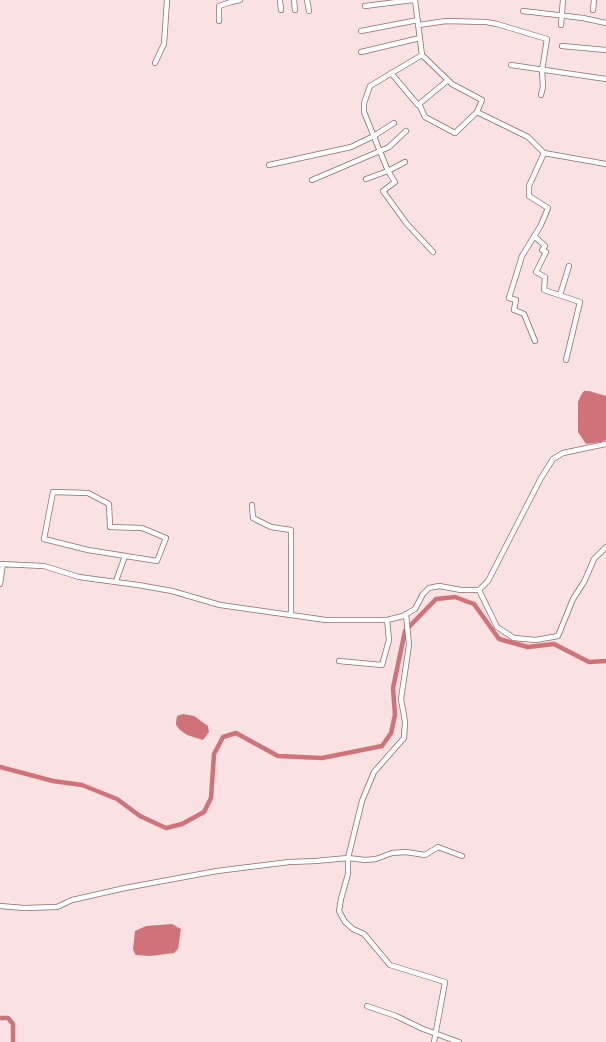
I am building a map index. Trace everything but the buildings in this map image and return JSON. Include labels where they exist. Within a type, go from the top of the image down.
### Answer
[{"type":"street","points":[[155,63],[164,44],[167,0]]},
{"type":"street","points":[[219,21],[220,6],[240,0]]},
{"type":"street","points":[[280,0],[281,10]]},
{"type":"street","points":[[294,0],[295,10]]},
{"type":"street","points":[[307,0],[309,11]]},
{"type":"street","points":[[364,6],[414,0],[422,55],[452,84],[482,100],[477,112],[455,133],[425,117],[419,104],[391,73]]},
{"type":"street","points":[[561,25],[563,0]]},
{"type":"street","points":[[593,10],[594,0]]},
{"type":"street","points":[[523,11],[606,22]]},
{"type":"street","points":[[360,31],[418,23],[446,21],[486,22],[547,39],[542,70],[543,87],[541,95]]},
{"type":"street","points":[[361,52],[420,38]]},
{"type":"street","points":[[562,46],[606,50]]},
{"type":"street","points":[[422,55],[370,86],[364,103],[364,112],[388,171],[395,182],[383,191],[407,224],[433,252]]},
{"type":"street","points":[[511,65],[606,80]]},
{"type":"street","points":[[419,104],[448,80]]},
{"type":"street","points":[[477,112],[528,137],[544,153],[606,164]]},
{"type":"street","points":[[270,165],[351,146],[374,136],[394,123]]},
{"type":"street","points":[[312,180],[389,147],[406,132]]},
{"type":"street","points":[[535,341],[524,314],[514,310],[516,300],[509,298],[522,256],[548,208],[529,196],[529,186],[544,153]]},
{"type":"street","points":[[366,179],[388,171],[405,162]]},
{"type":"street","points":[[534,236],[545,246],[542,250],[546,252],[536,272],[545,277],[544,290],[580,302],[566,360]]},
{"type":"street","points":[[560,295],[569,266]]},
{"type":"street","points":[[0,584],[2,564],[44,566],[79,577],[116,581],[172,591],[220,605],[326,620],[387,620],[407,616],[415,609],[423,594],[429,588],[439,586],[460,590],[479,590],[488,581],[541,478],[553,459],[563,453],[606,444]]},
{"type":"street","points":[[53,492],[88,493],[108,504],[110,527],[142,528],[166,538],[157,561],[125,556],[88,550],[44,539],[53,492]]},
{"type":"street","points":[[252,504],[253,518],[271,527],[291,530],[292,615]]},
{"type":"street","points":[[479,590],[497,627],[514,638],[536,640],[558,636],[573,599],[584,582],[594,559],[606,547]]},
{"type":"street","points":[[116,581],[125,556]]},
{"type":"street","points":[[407,616],[409,645],[401,699],[405,722],[404,738],[374,772],[362,801],[348,858],[348,874],[339,911],[345,922],[353,929],[364,934],[390,965],[445,982],[434,1042]]},
{"type":"street","points":[[339,661],[382,665],[389,640],[387,620]]},
{"type":"street","points":[[0,906],[24,908],[57,907],[72,900],[103,893],[217,871],[289,862],[348,858],[366,860],[376,859],[392,853],[406,852],[425,855],[438,847],[462,856]]},
{"type":"street","points":[[366,1006],[396,1016],[423,1029],[459,1042]]},
{"type":"shaded area","points":[[584,391],[606,396],[606,440],[601,442],[586,444],[578,432],[578,402]]},
{"type":"shaded area","points":[[183,714],[194,716],[208,726],[209,732],[203,740],[187,735],[176,725],[177,716]]},
{"type":"shaded area","points":[[172,924],[181,929],[178,949],[174,953],[150,956],[135,954],[133,949],[135,931],[146,926]]},
{"type":"waterway","points":[[0,767],[53,781],[82,785],[117,799],[140,816],[166,828],[182,824],[204,812],[211,798],[214,754],[223,737],[236,733],[278,756],[322,758],[382,746],[391,733],[395,715],[393,688],[405,631],[436,599],[455,597],[474,604],[499,639],[528,647],[554,644],[589,662],[606,661]]},
{"type":"waterway","points":[[0,1018],[8,1018],[13,1024],[13,1042]]}]
